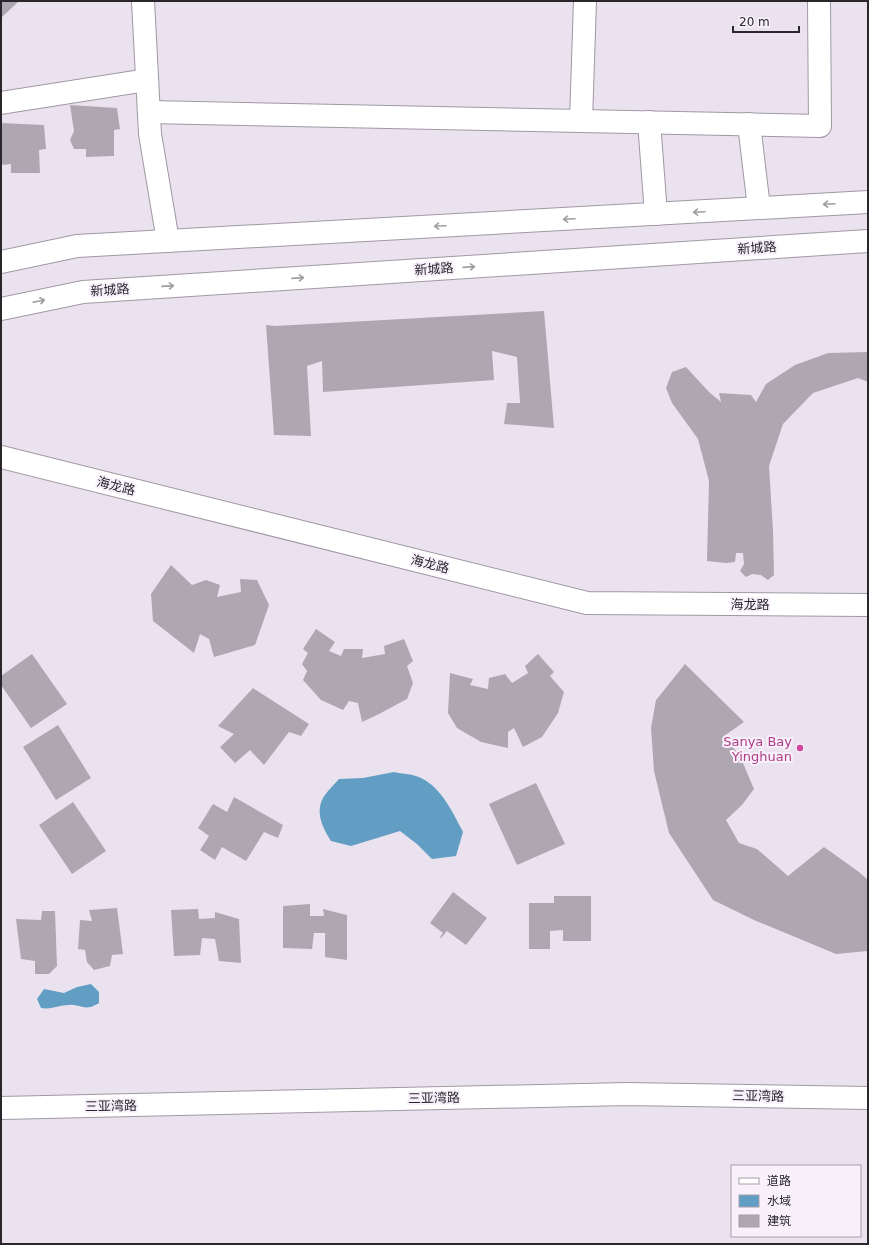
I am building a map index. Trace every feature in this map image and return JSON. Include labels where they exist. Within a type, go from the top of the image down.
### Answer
[{"type":"main road","points":[[143,1],[150,134],[168,241]]},
{"type":"main road","points":[[581,121],[585,1]]},
{"type":"main road","points":[[149,112],[820,126],[819,1]]},
{"type":"main road","points":[[1,102],[147,80]]},
{"type":"main road","points":[[649,122],[656,214]]},
{"type":"main road","points":[[749,124],[759,208]]},
{"type":"main road","points":[[1,262],[77,246],[868,202]]},
{"type":"main road","name":"新城路","points":[[1,309],[83,292],[868,240]]},
{"type":"main road","name":"海龙路","points":[[1,457],[587,603],[868,605]]},
{"type":"main road","name":"三亚湾路","points":[[1,1108],[627,1094],[868,1098]]},
{"type":"water","points":[[394,772],[421,778],[428,782],[441,794],[463,832],[456,856],[432,859],[417,844],[400,831],[351,846],[331,841],[325,831],[320,815],[321,804],[326,793],[339,779],[363,778]]},
{"type":"water","points":[[91,984],[99,992],[99,1003],[91,1007],[65,1005],[41,1008],[37,999],[44,989],[64,993],[77,987]]},
{"type":"building","points":[[1,1],[19,1],[1,18]]},
{"type":"building","points":[[70,105],[117,108],[120,129],[114,130],[114,156],[86,157],[86,149],[74,149],[70,140],[74,131]]},
{"type":"building","points":[[1,123],[44,125],[46,149],[39,150],[40,173],[11,173],[11,164],[3,165],[1,162]]},
{"type":"building","points":[[544,311],[554,428],[504,424],[507,403],[520,403],[517,357],[492,351],[494,380],[323,392],[322,361],[307,366],[311,436],[274,435],[266,325],[276,326]]},
{"type":"building","points":[[868,352],[868,382],[858,378],[813,393],[783,424],[769,466],[774,575],[768,580],[761,575],[752,574],[746,577],[740,571],[744,564],[743,553],[736,553],[735,562],[726,563],[707,561],[709,481],[698,439],[672,403],[666,388],[672,372],[686,367],[709,392],[721,402],[719,393],[751,395],[756,402],[766,384],[795,365],[828,353]]},
{"type":"building","points":[[171,565],[192,585],[206,580],[220,585],[217,597],[241,592],[240,579],[257,580],[269,605],[255,645],[214,657],[209,639],[200,634],[194,653],[153,621],[151,594]]},
{"type":"building","points":[[316,629],[335,642],[329,651],[341,656],[344,649],[363,649],[362,658],[385,654],[384,646],[404,639],[413,661],[407,666],[413,683],[407,699],[362,722],[358,703],[349,701],[343,710],[321,700],[303,680],[307,671],[302,664],[308,653],[303,649]]},
{"type":"building","points":[[32,654],[67,704],[31,728],[1,685],[1,676]]},
{"type":"building","points":[[538,654],[554,672],[550,676],[564,692],[558,713],[542,737],[523,747],[514,728],[508,732],[508,748],[481,742],[457,728],[448,713],[450,673],[473,679],[470,685],[488,689],[489,678],[505,674],[512,683],[528,673],[525,666]]},
{"type":"building","points":[[685,664],[744,722],[724,736],[740,756],[754,789],[742,805],[726,820],[739,843],[757,849],[788,876],[824,847],[859,872],[868,880],[868,951],[836,954],[754,920],[713,900],[669,833],[654,771],[651,728],[656,700]]},
{"type":"building","points":[[253,688],[309,724],[301,736],[289,732],[264,765],[250,750],[235,763],[220,747],[234,734],[218,726]]},
{"type":"building","points":[[58,725],[91,778],[56,800],[23,747]]},
{"type":"building","points":[[536,783],[565,844],[517,865],[489,804]]},
{"type":"building","points":[[234,797],[283,825],[278,838],[264,832],[246,861],[222,847],[215,860],[200,850],[209,836],[198,828],[213,804],[227,812]]},
{"type":"building","points":[[73,802],[106,851],[72,874],[39,825]]},
{"type":"building","points":[[453,892],[487,918],[466,945],[447,931],[441,938],[440,937],[443,933],[430,923]]},
{"type":"building","points":[[554,896],[591,896],[591,941],[563,941],[563,930],[550,931],[550,949],[529,949],[529,903],[554,903]]},
{"type":"building","points":[[310,904],[310,916],[324,916],[323,909],[347,915],[347,960],[325,957],[325,933],[314,933],[312,949],[283,948],[283,906]]},
{"type":"building","points":[[117,908],[123,954],[112,955],[110,966],[94,970],[87,962],[85,950],[78,949],[80,920],[92,921],[89,910]]},
{"type":"building","points":[[198,909],[199,919],[215,918],[215,912],[239,919],[241,963],[219,961],[215,939],[202,938],[200,955],[174,956],[171,910]]},
{"type":"building","points":[[42,911],[55,911],[57,966],[49,974],[35,974],[35,961],[21,959],[16,919],[41,920]]},
{"type":"place","name":"Sanya Bay Yinghuan","points":[[800,748]]}]
